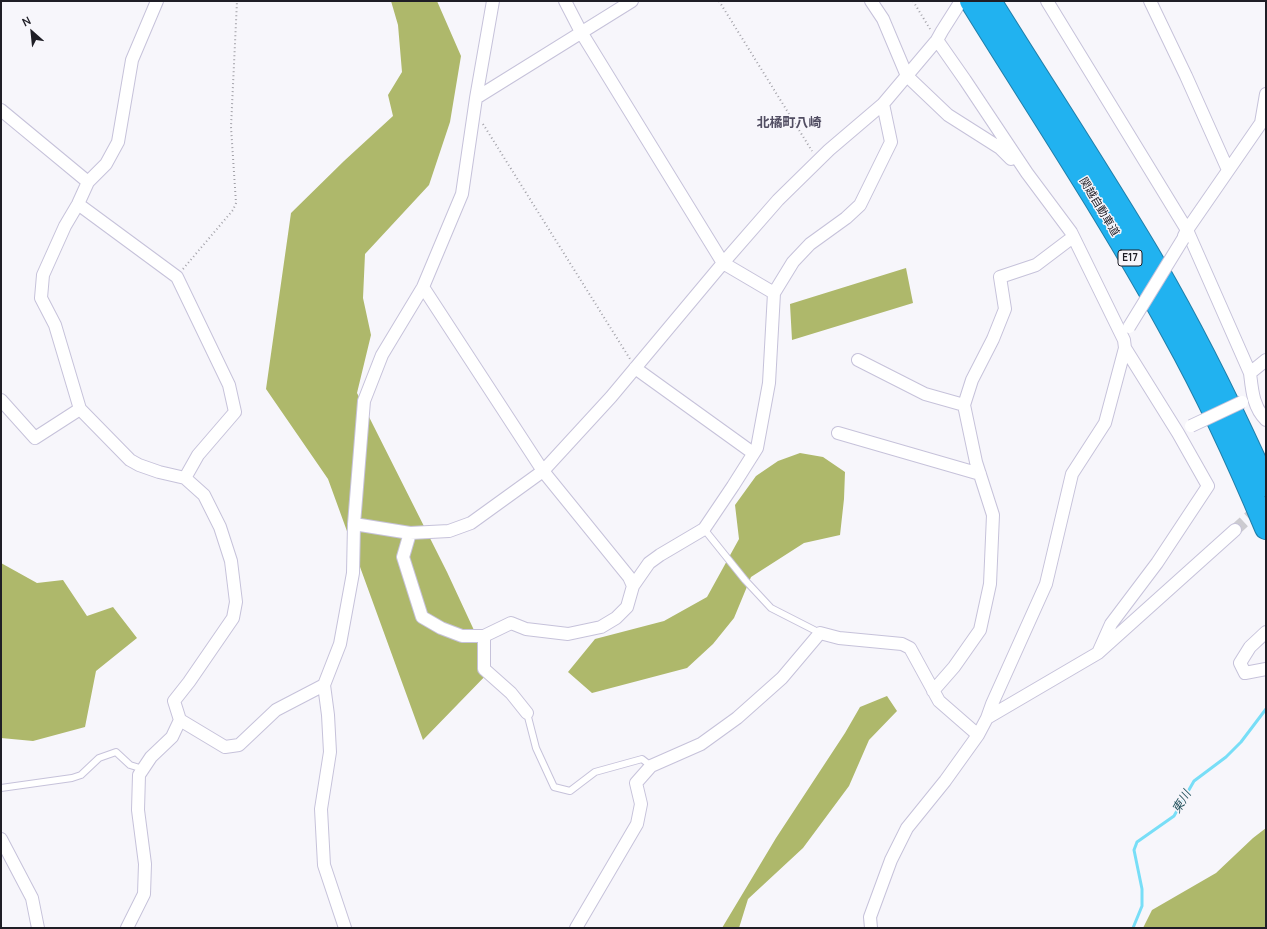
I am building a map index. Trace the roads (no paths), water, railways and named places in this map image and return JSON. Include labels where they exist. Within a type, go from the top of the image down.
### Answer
[{"type":"highway","name":"関越自動車道","points":[[971,1],[1142,277],[1204,393],[1234,453],[1266,528]]},
{"type":"highway","name":"関越自動車道","points":[[990,1],[1153,262],[1219,385],[1266,485]]},
{"type":"street","points":[[157,1],[132,60],[118,142],[106,164],[88,182],[78,204],[65,226],[43,274],[41,298],[55,325],[80,409],[130,460],[159,472],[185,478],[204,495],[220,527],[231,561],[236,602],[233,618],[189,682],[174,701],[180,720],[225,747],[239,745],[276,710],[324,685]]},
{"type":"street","points":[[345,928],[324,865],[321,809],[330,752],[328,715],[324,685],[340,644],[353,572],[354,524],[364,401],[382,355],[423,287],[462,194],[475,104],[493,1]]},
{"type":"street","points":[[565,1],[581,32],[723,263],[774,293]]},
{"type":"street","points":[[475,104],[581,32],[632,1]]},
{"type":"street","points":[[871,1],[883,19],[907,76],[948,115],[1000,148],[1027,173]]},
{"type":"street","points":[[354,524],[410,532],[449,531],[471,523],[543,471],[611,396],[778,200],[829,150],[883,104],[939,35],[961,1]]},
{"type":"street","points":[[1047,1],[1185,235],[1250,373],[1247,399],[1266,420]]},
{"type":"street","points":[[1150,1],[1186,76],[1228,170]]},
{"type":"street","points":[[939,35],[965,80],[992,122],[1073,237],[1124,344],[1208,486],[1157,563],[1111,624],[1098,653]]},
{"type":"street","points":[[871,928],[870,917],[891,860],[907,828],[945,781],[978,735],[987,718],[1046,584],[1072,474],[1105,423],[1129,327],[1185,235],[1260,123],[1266,94]]},
{"type":"street","points":[[410,532],[403,557],[422,617],[441,628],[462,636],[484,636],[511,623],[526,629],[568,634],[601,627],[616,618],[627,607],[633,586],[649,563],[704,528],[734,486],[756,448],[768,383],[774,293],[793,262],[810,244],[846,218],[860,205],[891,142],[883,104]]},
{"type":"street","points":[[1,110],[88,182]]},
{"type":"street","points":[[78,204],[177,277],[229,385],[235,412],[198,455],[185,478]]},
{"type":"street","points":[[933,691],[954,667],[980,630],[990,584],[993,514],[976,462],[964,405],[972,380],[993,339],[1005,309],[1000,277],[1036,265],[1073,237]]},
{"type":"street","points":[[423,287],[543,471],[629,577],[633,586]]},
{"type":"street","points":[[858,360],[925,394],[964,405]]},
{"type":"street","points":[[1250,373],[1266,360]]},
{"type":"street","points":[[635,368],[753,453]]},
{"type":"street","points":[[1178,433],[1247,399]]},
{"type":"street","points":[[1,400],[35,438],[80,409]]},
{"type":"street","points":[[838,433],[980,474]]},
{"type":"street","points":[[987,718],[1098,653],[1235,530]]},
{"type":"street","points":[[1266,632],[1250,647],[1240,663],[1245,673],[1266,669]]},
{"type":"street","points":[[576,928],[637,824],[640,804],[636,783],[651,766],[701,744],[736,718],[782,678],[820,633],[839,638],[902,644],[910,648],[939,701],[978,735]]},
{"type":"street","points":[[484,636],[484,669],[511,693],[527,713]]},
{"type":"street","points":[[127,928],[144,894],[145,864],[138,810],[139,775],[151,757],[172,737],[180,720]]},
{"type":"street","points":[[1,839],[32,898],[38,928]]},
{"type":"lane","points":[[704,528],[771,608],[820,633]]},
{"type":"lane","points":[[527,713],[536,748],[554,787],[570,791],[595,772],[642,758],[651,766]]},
{"type":"lane","points":[[1,788],[72,778],[81,775],[99,758],[116,752],[130,765],[143,769]]},
{"type":"waterway","name":"東川","points":[[1133,928],[1142,906],[1142,889],[1134,850],[1137,842],[1174,816],[1194,781],[1226,757],[1241,742],[1266,709]]},
{"type":"tunnel","points":[[1235,530],[1261,506]]},
{"type":"district","name":"北橘町八崎","points":[[789,123]]}]
